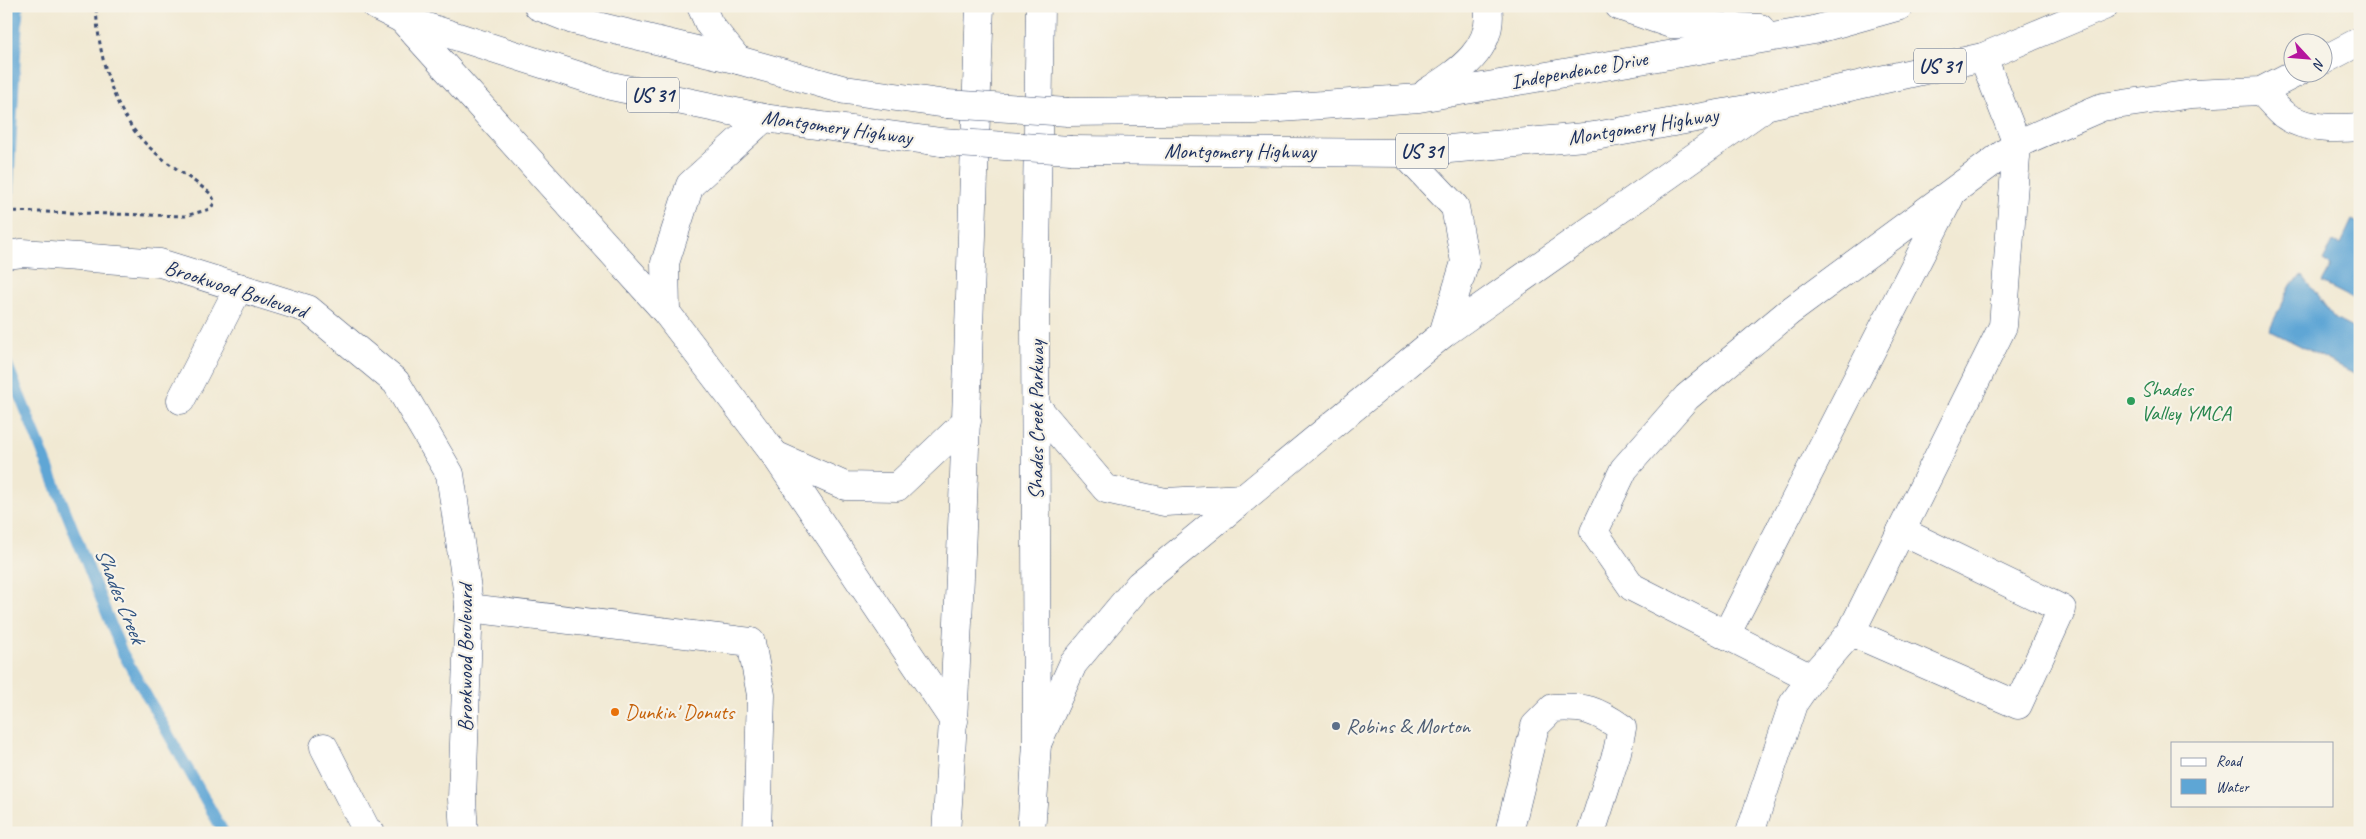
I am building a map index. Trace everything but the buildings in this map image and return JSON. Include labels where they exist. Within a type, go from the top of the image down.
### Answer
[{"type":"main road","name":"Montgomery Highway","points":[[376,6],[402,19],[610,86],[764,118],[941,142],[1071,150],[1404,153],[1595,136],[1769,105],[1983,57],[2104,6]]},
{"type":"main road","name":"Montgomery Highway","points":[[538,6],[573,20],[738,60],[844,90],[947,104],[1068,112],[1254,110]]},
{"type":"main road","points":[[701,6],[709,24],[738,60]]},
{"type":"main road","points":[[946,833],[954,721],[967,421],[980,6]]},
{"type":"main road","name":"Shades Creek Parkway","points":[[1031,833],[1037,744],[1035,322],[1040,6]]},
{"type":"main road","points":[[1419,98],[1473,59],[1479,50],[1489,22],[1488,6]]},
{"type":"main road","points":[[1619,6],[1671,24],[1814,30]]},
{"type":"main road","name":"Independence Drive","points":[[1254,110],[1419,98],[1814,30],[1900,6]]},
{"type":"main road","points":[[402,19],[666,312],[775,455],[954,721]]},
{"type":"main road","points":[[2334,55],[2360,42]]},
{"type":"main road","points":[[1750,833],[1792,704],[1811,678],[1851,632],[2003,326],[2017,144],[1983,57]]},
{"type":"main road","points":[[1811,678],[1632,587],[1594,532],[1624,469],[1687,397],[1789,312],[2017,144],[2102,107],[2192,94],[2261,91],[2284,79]]},
{"type":"main road","points":[[2261,91],[2284,115],[2306,124],[2330,129],[2360,127]]},
{"type":"main road","points":[[1037,744],[1073,664],[1139,585],[1443,334],[1769,105]]},
{"type":"main road","points":[[666,312],[665,263],[690,185],[764,118]]},
{"type":"main road","points":[[1404,153],[1455,207],[1465,262],[1443,334]]},
{"type":"main road","points":[[1726,634],[1953,191]]},
{"type":"main road","name":"Brookwood Boulevard","points":[[8,255],[22,253],[160,263],[308,309],[396,382],[450,474],[469,608],[462,799],[464,833]]},
{"type":"main road","points":[[181,400],[239,288]]},
{"type":"main road","points":[[1036,406],[1106,489],[1165,502],[1244,498]]},
{"type":"main road","points":[[775,455],[845,486],[897,487],[967,421]]},
{"type":"main road","points":[[1851,632],[2018,705],[2062,609],[1902,531]]},
{"type":"main road","points":[[469,608],[751,642],[760,695],[757,833]]},
{"type":"main road","points":[[1509,833],[1535,726],[1554,708],[1580,707],[1607,718],[1622,728],[1617,752],[1591,833]]},
{"type":"main road","points":[[324,746],[367,831],[371,833]]},
{"type":"path","points":[[6,211],[185,216],[198,214],[212,207],[215,200],[211,194],[144,142],[127,119],[113,93],[101,46],[96,6]]},
{"type":"water","points":[[2352,220],[2360,224],[2360,302],[2322,283],[2331,266],[2323,261],[2333,242],[2340,245]]},
{"type":"water","points":[[2303,276],[2335,319],[2354,329],[2360,319],[2360,376],[2269,330],[2291,285]]},
{"type":"waterway","name":"Shades Creek","points":[[6,235],[18,6]]},
{"type":"waterway","name":"Shades Creek","points":[[6,361],[122,652],[224,833]]},
{"type":"place","name":"Shades Valley YMCA","points":[[2131,401]]},
{"type":"place","name":"Dunkin' Donuts","points":[[615,712]]},
{"type":"place","name":"Robins & Morton","points":[[1336,726]]}]
